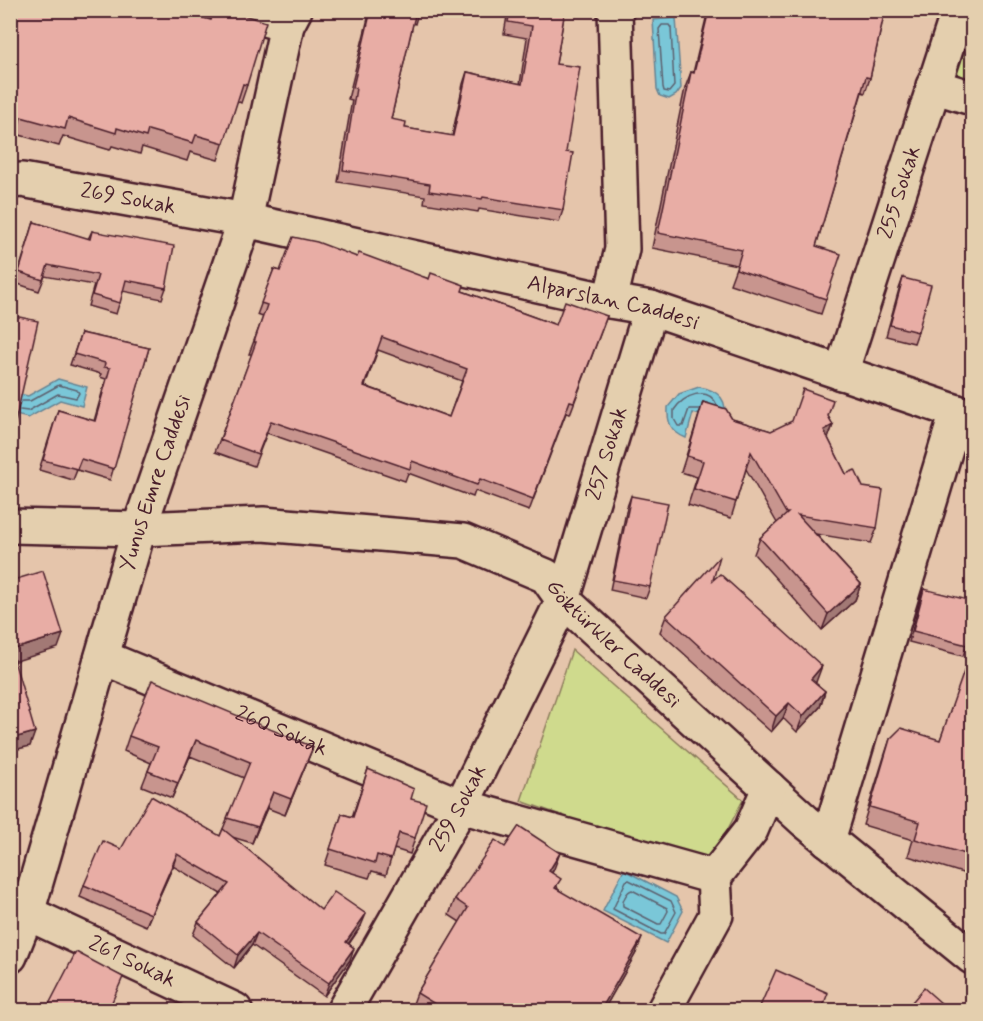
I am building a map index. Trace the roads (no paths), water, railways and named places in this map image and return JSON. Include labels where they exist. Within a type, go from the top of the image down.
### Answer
[{"type":"street","points":[[230,10],[291,18]]},
{"type":"street","points":[[610,301],[622,249],[615,10]]},
{"type":"street","name":"255 Sokak","points":[[841,373],[957,15],[954,10]]},
{"type":"street","name":"Yunus Emre Caddesi","points":[[10,957],[27,913],[139,529],[245,220],[291,18]]},
{"type":"street","points":[[933,86],[972,98]]},
{"type":"street","name":"269 Sokak","points":[[10,181],[22,180],[245,220]]},
{"type":"street","name":"Alparslan Caddesi","points":[[245,220],[610,301],[651,308],[965,415]]},
{"type":"street","name":"257 Sokak","points":[[563,600],[651,308]]},
{"type":"street","points":[[828,840],[965,415]]},
{"type":"street","name":"Göktürkler Caddesi","points":[[10,526],[139,529],[263,524],[463,541],[546,576],[563,600],[769,788],[828,840],[972,957]]},
{"type":"street","name":"259 Sokak","points":[[344,1011],[461,806],[563,600]]},
{"type":"street","name":"260 Sokak","points":[[102,657],[461,806],[714,877]]},
{"type":"street","points":[[664,1011],[716,915],[714,877],[751,830],[769,788]]},
{"type":"street","name":"261 Sokak","points":[[27,913],[235,1011]]},
{"type":"water","points":[[676,18],[681,88],[669,99],[660,96],[657,89],[653,20]]},
{"type":"water","points":[[58,379],[87,387],[82,406],[60,400],[28,418],[11,414],[11,392],[28,396]]},
{"type":"water","points":[[699,387],[712,391],[721,398],[724,402],[725,415],[723,422],[693,413],[686,438],[671,426],[668,407],[679,394]]},
{"type":"water","points":[[624,870],[676,897],[683,911],[666,943],[603,911]]}]
